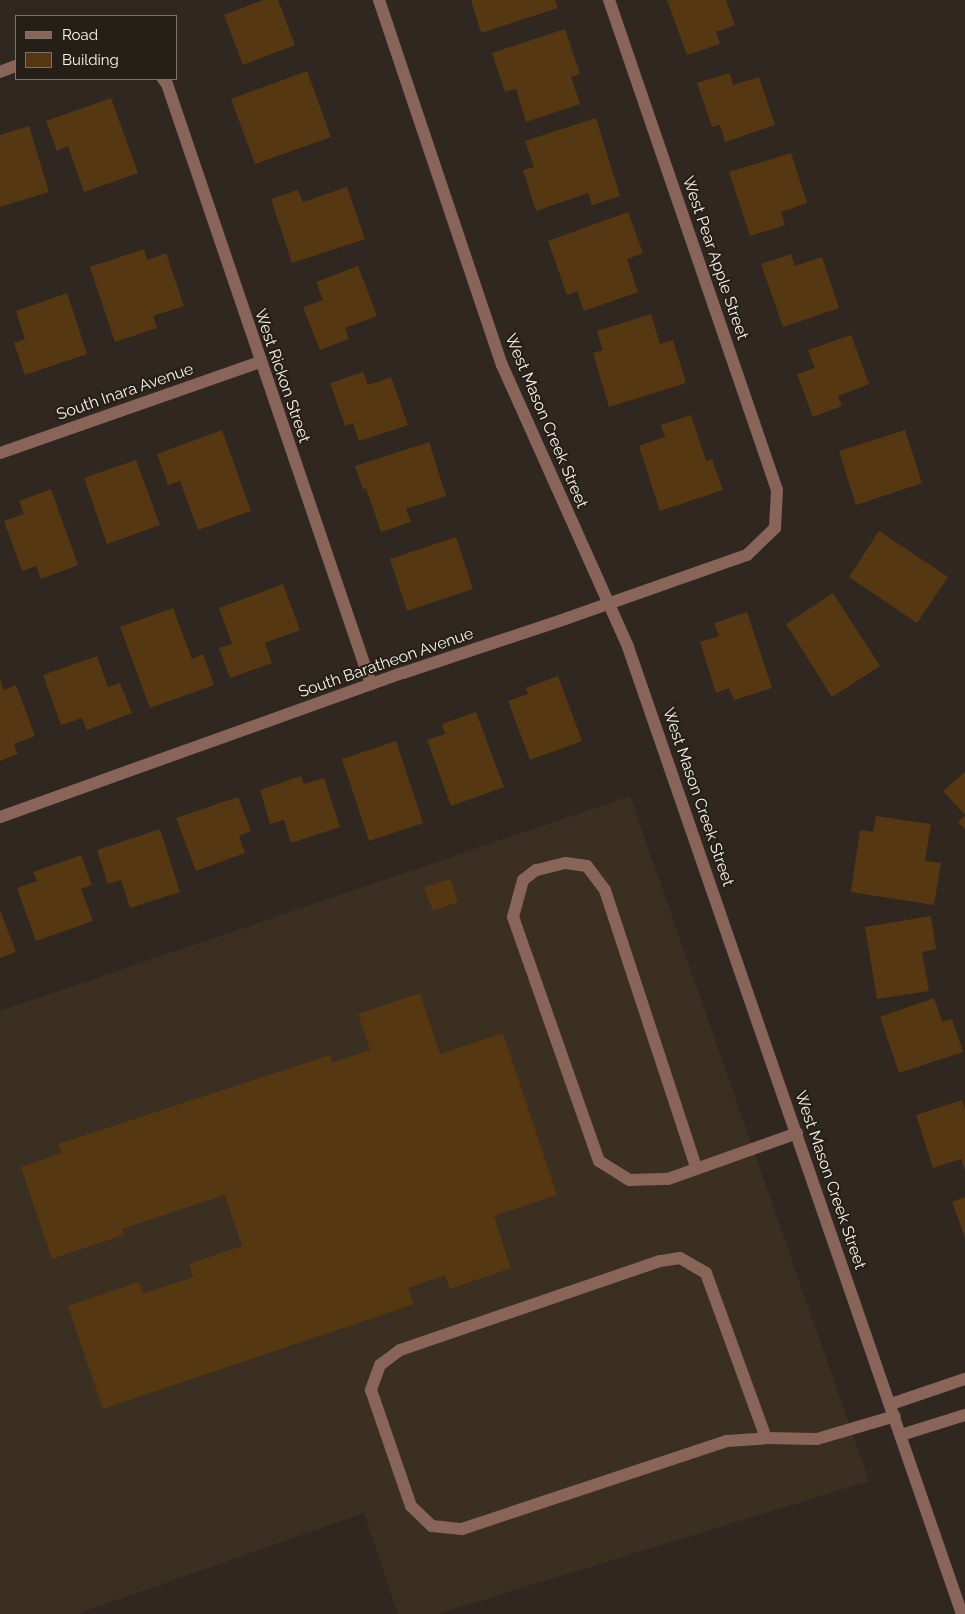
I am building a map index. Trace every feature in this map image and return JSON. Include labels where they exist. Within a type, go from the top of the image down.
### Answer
[{"type":"street","name":"West Mason Creek Street","points":[[379,0],[502,365],[631,655],[962,1614]]},
{"type":"street","name":"West Pear Apple Street","points":[[609,0],[777,490],[775,528]]},
{"type":"street","points":[[0,72],[15,66]]},
{"type":"street","name":"West Rickon Street","points":[[164,80],[168,84],[260,362],[371,684]]},
{"type":"street","name":"South Inara Avenue","points":[[0,453],[260,362]]},
{"type":"street","name":"South Baratheon Avenue","points":[[0,817],[371,684],[564,620],[608,602],[747,555],[775,528]]},
{"type":"street","points":[[696,1167],[605,890],[587,866],[565,862],[536,870],[522,880],[513,917],[599,1161],[630,1180],[668,1179],[696,1167],[797,1133]]},
{"type":"street","points":[[766,1438],[706,1273],[680,1258],[660,1261],[400,1350],[380,1365],[371,1390],[411,1506],[432,1526],[462,1529],[727,1441],[766,1438],[817,1439],[893,1410],[965,1379]]},
{"type":"street","points":[[901,1435],[965,1415]]},
{"type":"shaded area","points":[[630,796],[869,1481],[437,1614],[398,1614],[364,1513],[77,1614],[0,1614],[0,1011]]},
{"type":"building","points":[[263,0],[278,0],[295,45],[243,65],[224,15]]},
{"type":"building","points":[[471,0],[555,0],[558,8],[481,33]]},
{"type":"building","points":[[667,0],[726,0],[735,25],[716,32],[720,44],[687,55]]},
{"type":"building","points":[[565,29],[580,74],[571,77],[580,104],[526,122],[516,89],[505,92],[492,53]]},
{"type":"building","points":[[307,71],[331,137],[255,164],[231,99]]},
{"type":"building","points":[[730,73],[733,85],[759,77],[775,125],[725,142],[720,125],[712,127],[697,83]]},
{"type":"building","points":[[111,98],[138,173],[84,192],[68,146],[57,151],[46,121]]},
{"type":"building","points":[[596,118],[620,196],[592,205],[588,193],[536,211],[523,170],[534,167],[525,141]]},
{"type":"building","points":[[29,126],[49,192],[0,207],[0,135]]},
{"type":"building","points":[[791,153],[807,203],[781,212],[785,225],[750,236],[729,172]]},
{"type":"building","points":[[347,187],[365,239],[292,263],[271,199],[298,190],[303,202]]},
{"type":"building","points":[[628,212],[643,253],[627,259],[638,292],[584,311],[577,291],[567,295],[548,241]]},
{"type":"building","points":[[144,249],[147,260],[166,253],[184,306],[153,316],[157,328],[115,342],[90,267]]},
{"type":"building","points":[[791,254],[795,266],[822,257],[839,308],[783,327],[761,264]]},
{"type":"building","points":[[358,266],[377,316],[345,328],[349,339],[320,350],[303,307],[323,300],[316,282]]},
{"type":"building","points":[[67,293],[87,354],[25,375],[14,343],[25,339],[16,311]]},
{"type":"building","points":[[651,314],[660,344],[673,340],[686,383],[609,407],[593,353],[603,350],[597,331]]},
{"type":"building","points":[[851,335],[869,384],[838,396],[842,406],[813,417],[797,374],[815,368],[808,350]]},
{"type":"building","points":[[363,372],[368,385],[391,377],[408,425],[359,441],[353,423],[345,426],[330,383]]},
{"type":"building","points":[[691,415],[706,461],[712,459],[723,490],[660,511],[639,446],[665,437],[661,425]]},
{"type":"building","points":[[222,430],[251,511],[198,530],[180,481],[168,485],[157,454]]},
{"type":"building","points":[[905,430],[922,483],[856,505],[839,451]]},
{"type":"building","points":[[429,442],[446,496],[406,509],[411,522],[381,532],[366,488],[363,489],[355,466]]},
{"type":"building","points":[[136,460],[160,525],[107,544],[84,478]]},
{"type":"building","points":[[51,489],[78,565],[41,579],[36,566],[22,571],[4,521],[24,514],[19,501]]},
{"type":"building","points":[[879,531],[948,577],[917,623],[849,577]]},
{"type":"building","points":[[456,537],[473,589],[407,611],[390,559]]},
{"type":"building","points":[[283,584],[300,630],[265,643],[272,663],[230,678],[219,648],[232,644],[219,608]]},
{"type":"building","points":[[833,593],[880,666],[832,697],[786,624]]},
{"type":"building","points":[[173,608],[192,659],[203,654],[214,685],[150,708],[120,627]]},
{"type":"building","points":[[747,612],[772,688],[734,700],[729,688],[716,693],[700,642],[719,636],[714,623]]},
{"type":"building","points":[[97,656],[108,687],[120,683],[132,713],[87,730],[82,718],[61,725],[43,675]]},
{"type":"building","points":[[558,676],[582,741],[530,760],[508,701],[528,694],[526,688]]},
{"type":"building","points":[[0,679],[4,690],[16,685],[35,736],[14,744],[18,754],[0,761]]},
{"type":"building","points":[[476,712],[504,787],[451,806],[427,740],[445,734],[442,724]]},
{"type":"building","points":[[396,741],[423,823],[369,841],[342,759]]},
{"type":"building","points":[[965,772],[965,815],[943,791]]},
{"type":"building","points":[[301,776],[304,784],[324,778],[340,827],[291,843],[284,820],[270,824],[260,790]]},
{"type":"building","points":[[238,797],[251,831],[239,836],[245,853],[196,871],[176,818]]},
{"type":"building","points":[[876,816],[931,824],[925,861],[941,863],[934,905],[851,892],[860,830],[873,832]]},
{"type":"building","points":[[965,816],[965,830],[958,822]]},
{"type":"building","points":[[160,829],[180,892],[130,908],[121,880],[108,884],[97,850]]},
{"type":"building","points":[[81,855],[92,885],[81,889],[93,921],[36,941],[17,888],[37,881],[33,872]]},
{"type":"building","points":[[450,879],[458,902],[433,911],[424,887]]},
{"type":"building","points":[[0,910],[16,952],[0,958]]},
{"type":"building","points":[[931,916],[936,949],[922,952],[929,991],[877,999],[865,927]]},
{"type":"building","points":[[420,993],[440,1054],[503,1033],[557,1195],[494,1216],[511,1268],[450,1289],[445,1275],[408,1288],[414,1304],[103,1409],[68,1306],[139,1282],[143,1294],[193,1277],[189,1264],[242,1246],[225,1195],[122,1229],[124,1235],[52,1259],[21,1167],[62,1153],[58,1144],[330,1055],[332,1063],[370,1050],[358,1014]]},
{"type":"building","points":[[934,998],[942,1022],[952,1019],[963,1052],[899,1073],[880,1017]]},
{"type":"building","points":[[962,1100],[965,1109],[965,1171],[961,1159],[933,1168],[916,1115]]},
{"type":"building","points":[[965,1197],[965,1238],[952,1202]]}]
